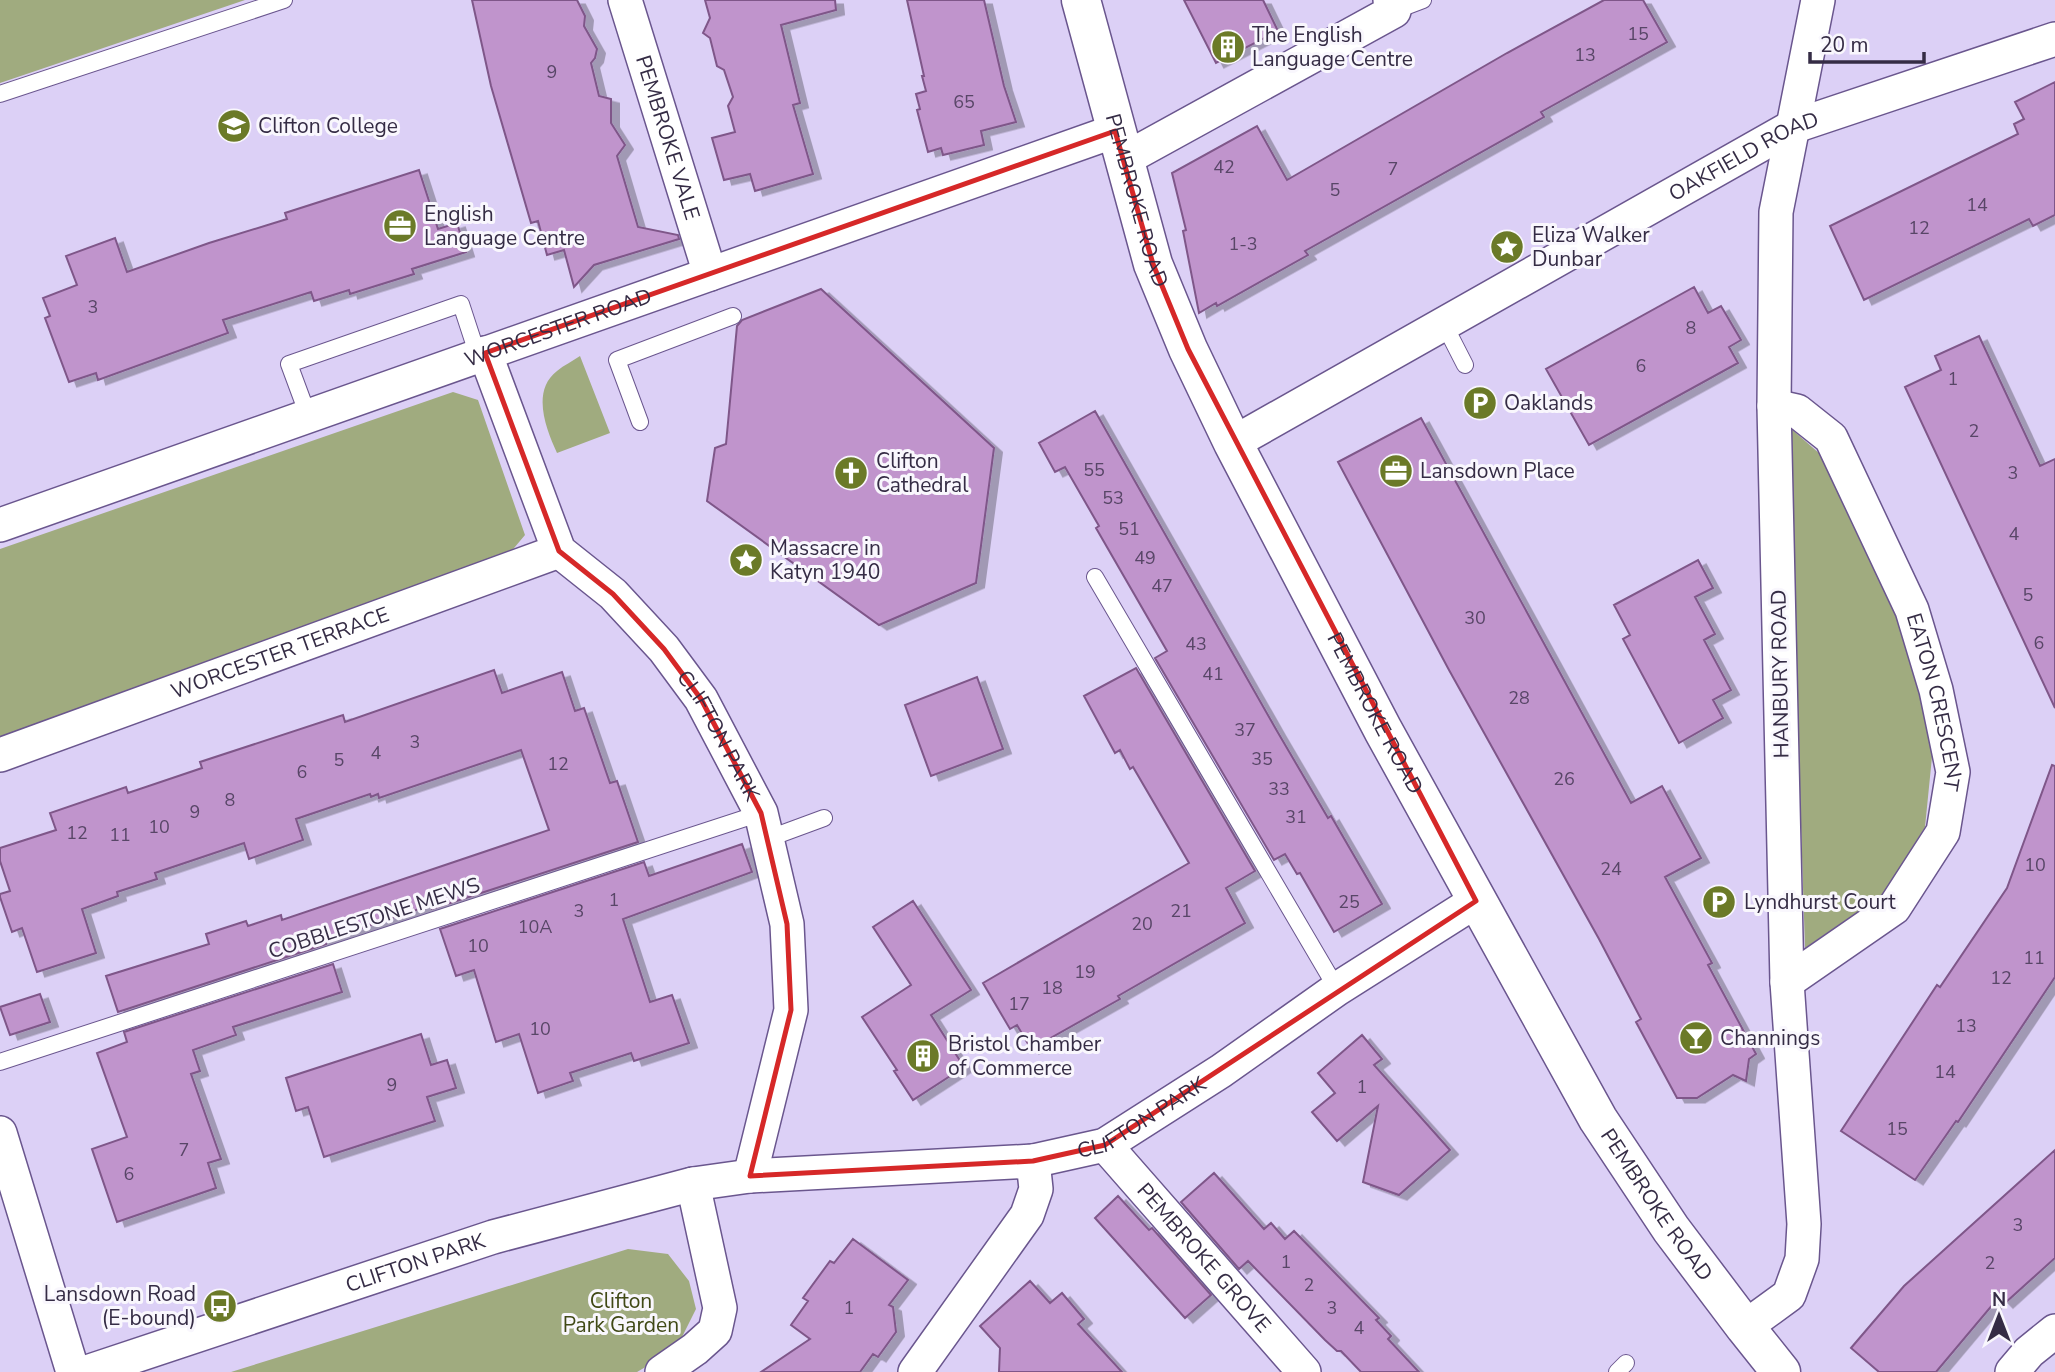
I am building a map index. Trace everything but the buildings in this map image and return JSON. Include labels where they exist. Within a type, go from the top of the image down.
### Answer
[{"type":"main road","name":"PEMBROKE ROAD","points":[[1081,0],[1153,264],[1188,349],[1233,443],[1476,901],[1598,1119],[1671,1228],[1782,1372]]},
{"type":"street","name":"PEMBROKE VALE","points":[[625,0],[710,274]]},
{"type":"street","name":"HANBURY ROAD","points":[[1745,1327],[1788,1295],[1802,1259],[1804,1224],[1787,982],[1774,406],[1776,212],[1818,0]]},
{"type":"street","name":"WORCESTER ROAD","points":[[0,525],[309,418],[710,274],[1119,146],[1402,4]]},
{"type":"street","name":"OAKFIELD ROAD","points":[[1233,443],[1792,127],[2055,39]]},
{"type":"street","points":[[481,355],[559,551]]},
{"type":"street","name":"EATON CRESCENT","points":[[1774,406],[1797,411],[1831,438],[1912,610],[1936,690],[1953,772],[1943,832],[1894,908],[1787,982]]},
{"type":"street","name":"WORCESTER TERRACE","points":[[0,755],[559,551]]},
{"type":"street","name":"CLIFTON PARK","points":[[559,551],[613,594],[664,649],[701,699],[764,826],[787,924],[791,1010],[750,1176]]},
{"type":"street","name":"CLIFTON PARK","points":[[87,1372],[493,1237],[692,1184],[750,1176],[1033,1161],[1105,1145],[1222,1071],[1337,989],[1476,901]]},
{"type":"street","points":[[0,1133],[73,1372]]},
{"type":"street","name":"PEMBROKE GROVE","points":[[1105,1145],[1304,1372]]},
{"type":"street","points":[[915,1372],[1027,1215],[1036,1189],[1033,1161]]},
{"type":"street","points":[[662,1372],[715,1331],[720,1308],[692,1184]]},
{"type":"street","points":[[2012,1372],[2029,1352],[2055,1331]]},
{"type":"lane","points":[[0,94],[284,0]]},
{"type":"lane","points":[[309,418],[289,363],[461,304],[481,355]]},
{"type":"lane","points":[[640,422],[617,360],[733,316]]},
{"type":"lane","points":[[1444,324],[1465,365]]},
{"type":"lane","points":[[1095,578],[1337,989]]},
{"type":"lane","name":"COBBLESTONE MEWS","points":[[0,1062],[764,826],[824,818]]},
{"type":"highlighted area","points":[[1115,131],[1153,264],[1188,349],[1476,901],[1105,1145],[1033,1161],[750,1176],[791,1010],[787,924],[761,813],[701,699],[664,649],[613,594],[559,551],[485,353]]},
{"type":"green space","points":[[0,0],[245,0],[0,83]]},
{"type":"green space","points":[[580,356],[610,433],[557,453],[545,422],[544,389],[557,371]]},
{"type":"green space","points":[[453,392],[478,400],[525,535],[509,554],[0,740],[0,549]]},
{"type":"green space","points":[[1788,426],[1828,461],[1901,619],[1933,747],[1925,827],[1883,895],[1805,948]]},
{"type":"green space","name":"Clifton Park Garden","points":[[628,1249],[668,1254],[689,1281],[696,1309],[676,1349],[637,1372],[231,1372]]},
{"type":"place","name":"The English Language Centre","points":[[1228,47]]},
{"type":"place","name":"Clifton College","points":[[234,126]]},
{"type":"place","name":"English Language Centre","points":[[400,226]]},
{"type":"place","name":"Eliza Walker Dunbar","points":[[1507,247]]},
{"type":"place","name":"Oaklands","points":[[1480,403]]},
{"type":"place","name":"Lansdown Place","points":[[1396,471]]},
{"type":"place","name":"Clifton Cathedral","points":[[851,473]]},
{"type":"place","name":"Massacre in Katyn 1940","points":[[746,560]]},
{"type":"place","name":"Lyndhurst Court","points":[[1719,902]]},
{"type":"place","name":"Channings","points":[[1696,1038]]},
{"type":"place","name":"Bristol Chamber of Commerce","points":[[923,1056]]},
{"type":"place","name":"Lansdown Road (E-bound)","points":[[220,1306]]}]
